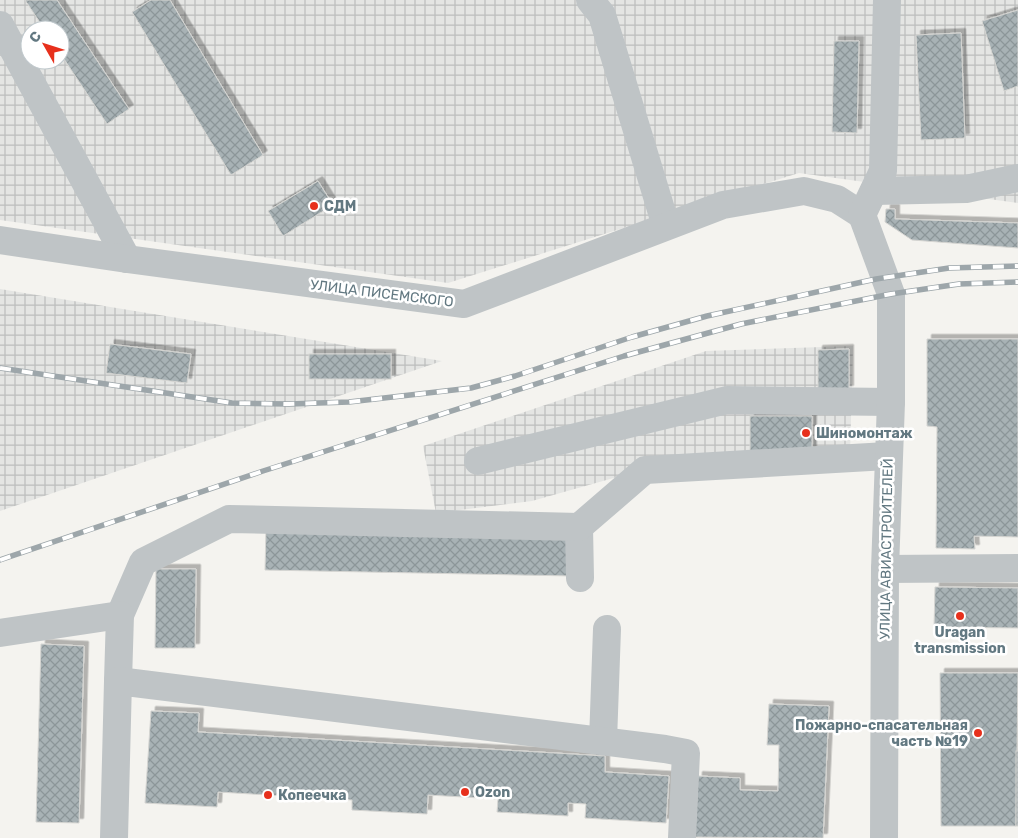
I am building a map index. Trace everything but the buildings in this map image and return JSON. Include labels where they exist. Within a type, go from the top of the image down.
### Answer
[{"type":"street","points":[[590,0],[602,16],[666,226]]},
{"type":"street","points":[[862,215],[883,171],[887,0]]},
{"type":"street","points":[[0,25],[127,259]]},
{"type":"street","points":[[874,191],[966,189],[1018,178]]},
{"type":"street","name":"УЛИЦА ПИСЕМСКОГО","points":[[0,240],[464,304],[723,205],[804,191],[837,199],[862,215]]},
{"type":"street","name":"УЛИЦА АВИАСТРОИТЕЛЕЙ","points":[[862,215],[891,294],[891,402],[887,456],[885,569],[884,838]]},
{"type":"street","points":[[478,461],[727,400],[891,402]]},
{"type":"street","points":[[114,838],[120,615],[143,562],[229,519],[579,526],[645,470],[887,456]]},
{"type":"street","points":[[579,526],[580,578]]},
{"type":"street","points":[[885,569],[1018,568]]},
{"type":"street","points":[[0,633],[120,615]]},
{"type":"street","points":[[603,741],[607,629]]},
{"type":"street","points":[[118,680],[686,753],[682,838]]},
{"type":"shaded area","points":[[0,0],[1018,0],[1018,203],[799,173],[448,283],[0,220]]},
{"type":"shaded area","points":[[0,289],[442,361],[0,511]]},
{"type":"shaded area","points":[[853,346],[850,455],[681,459],[532,501],[436,513],[423,446],[706,351]]},
{"type":"railway","points":[[0,368],[232,403],[349,402],[471,388],[515,376],[632,337],[707,316],[876,279],[949,268],[1018,266]]},
{"type":"railway","points":[[0,560],[263,471],[624,356],[741,324],[891,294],[959,284],[1018,282]]},
{"type":"place","name":"СДМ","points":[[314,206]]},
{"type":"place","name":"Шиномонтаж","points":[[806,433]]},
{"type":"place","name":"Uragan transmission","points":[[960,616]]},
{"type":"place","name":"Пожарно-спасательная часть №19","points":[[978,733]]},
{"type":"place","name":"Ozon","points":[[465,792]]},
{"type":"place","name":"Копеечка","points":[[268,795]]}]
